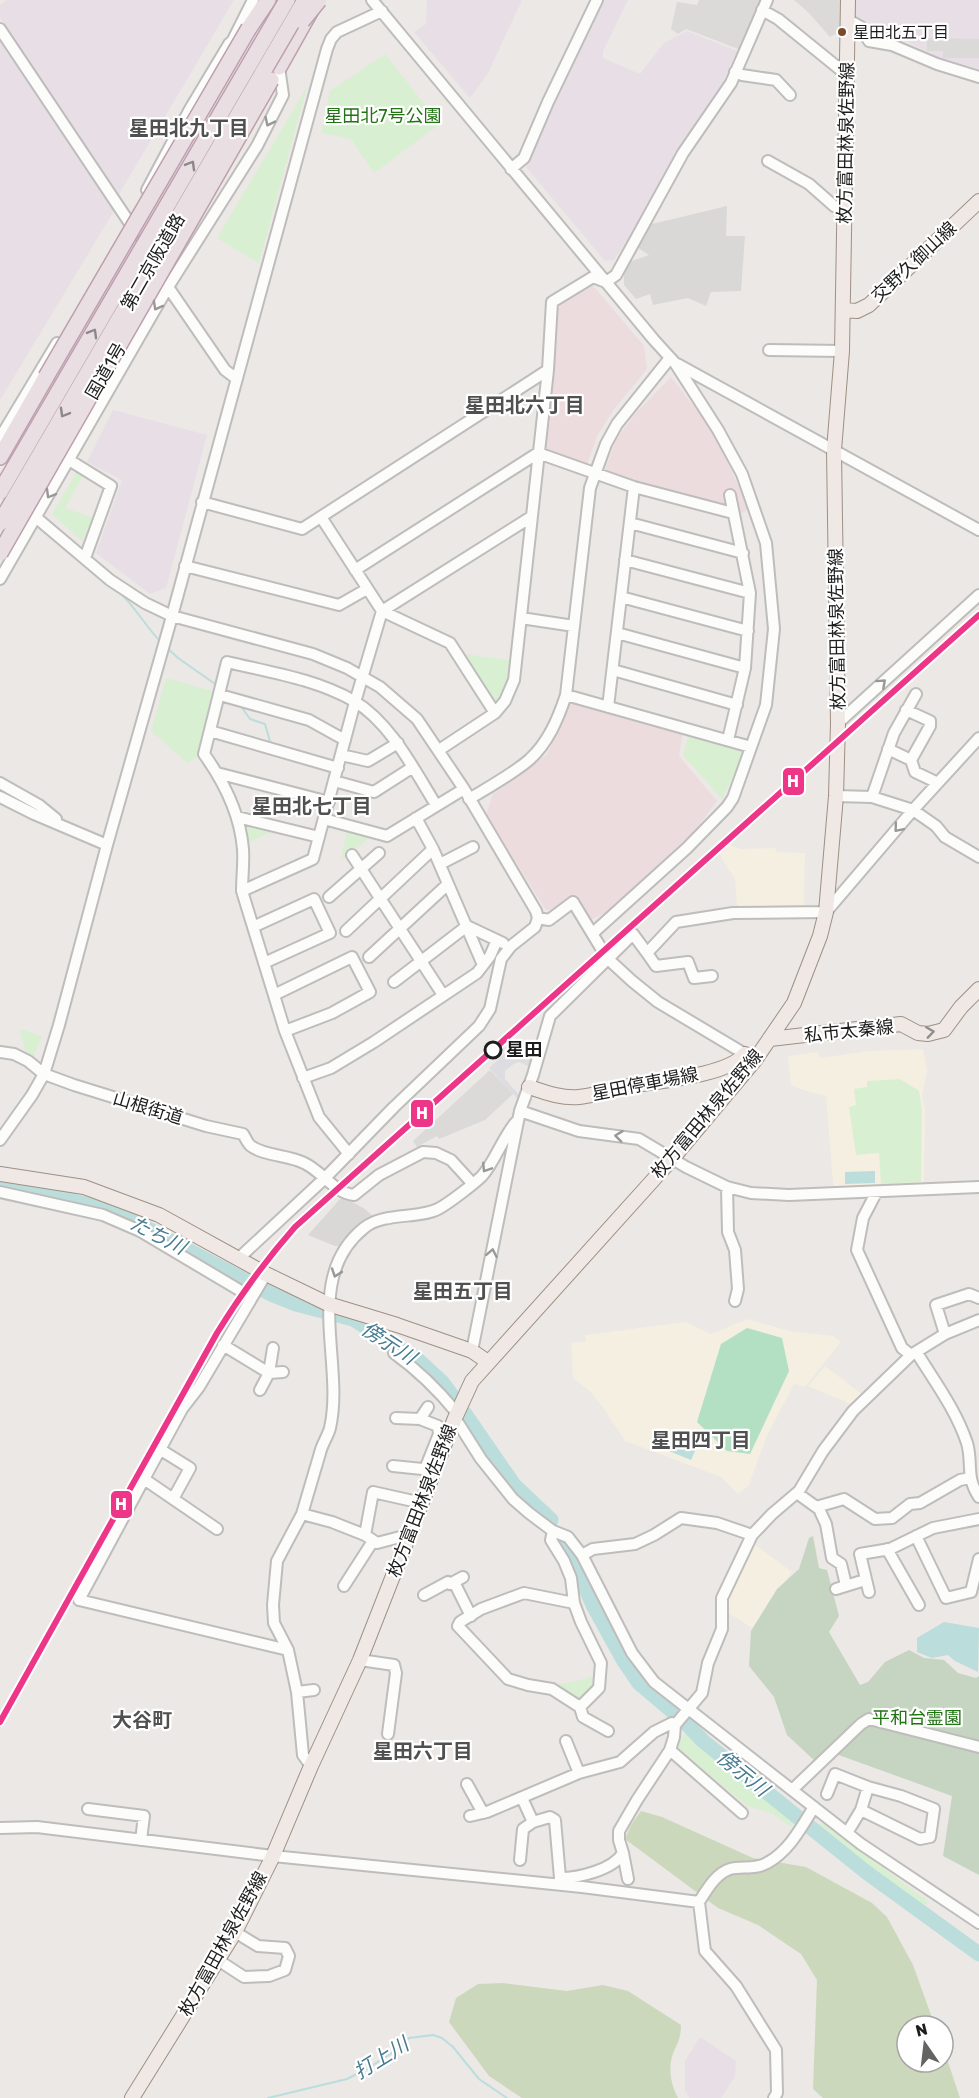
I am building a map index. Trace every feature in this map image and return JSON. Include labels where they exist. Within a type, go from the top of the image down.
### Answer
[{"type":"highway","points":[[0,457],[249,28],[268,0]]},
{"type":"highway","points":[[256,54],[279,0]]},
{"type":"highway","name":"第二京阪道路","points":[[0,492],[287,0]]},
{"type":"highway","name":"第二京阪道路","points":[[0,523],[274,64],[305,0]]},
{"type":"highway","points":[[274,64],[318,0]]},
{"type":"highway","name":"国道1号","points":[[0,553],[65,454],[274,64]]},
{"type":"main road","name":"枚方富田林泉佐野線","points":[[132,2098],[235,1932],[273,1856],[360,1660],[422,1503],[430,1469],[472,1381],[672,1159],[750,1057],[770,1039],[795,1003],[820,936],[826,912],[836,796],[838,723],[834,450],[842,351],[848,0]]},
{"type":"main road","name":"交野久御山線","points":[[843,310],[857,311],[869,305],[979,201]]},
{"type":"main road","name":"私市太秦線","points":[[770,1039],[901,1024],[918,1033],[928,1034],[944,1030],[979,988]]},
{"type":"main road","name":"星田停車場線","points":[[529,1087],[551,1094],[578,1097],[693,1076],[750,1057]]},
{"type":"main road","points":[[0,1174],[84,1187],[159,1215],[328,1310],[398,1325],[472,1351],[488,1362]]},
{"type":"street","points":[[0,438],[129,222],[190,109],[232,40],[253,0]]},
{"type":"street","points":[[372,0],[673,361],[718,430],[742,474],[766,543],[774,629],[766,705],[733,798],[687,848],[593,933]]},
{"type":"street","points":[[511,169],[524,158],[597,0]]},
{"type":"street","points":[[606,282],[616,274],[677,163],[712,108],[726,91],[765,5],[778,19],[846,75]]},
{"type":"street","points":[[0,1140],[44,1074],[74,976],[107,845],[331,39],[337,32],[382,11]]},
{"type":"street","points":[[848,19],[861,27],[869,41],[892,45],[937,64],[979,77]]},
{"type":"street","points":[[232,40],[249,28]]},
{"type":"street","points":[[0,29],[129,222]]},
{"type":"street","points":[[0,579],[36,517],[65,454],[78,444],[168,286],[257,146],[283,95],[274,64]]},
{"type":"street","points":[[735,72],[776,80],[790,95]]},
{"type":"street","points":[[768,161],[809,184],[834,206],[844,210]]},
{"type":"street","points":[[439,750],[495,713],[505,701],[514,680],[548,370],[552,302],[593,277],[606,282]]},
{"type":"street","points":[[168,286],[225,370],[237,379]]},
{"type":"street","points":[[769,350],[842,351]]},
{"type":"street","points":[[673,361],[979,530]]},
{"type":"street","points":[[324,819],[387,836],[436,805],[467,794],[530,759],[548,737],[566,695],[586,515],[595,474],[606,444],[617,424],[673,361]]},
{"type":"street","points":[[202,502],[302,529],[548,370]]},
{"type":"street","points":[[538,453],[595,474],[733,513]]},
{"type":"street","points":[[356,570],[538,453]]},
{"type":"street","points":[[65,454],[111,486],[85,558]]},
{"type":"street","points":[[608,707],[634,486]]},
{"type":"street","points":[[0,487],[129,594],[172,616],[313,654],[347,668],[380,687],[417,719],[439,750],[536,910],[538,918],[535,927],[511,946],[501,959],[490,1009],[479,1026],[394,1107],[325,1178],[239,1258]]},
{"type":"street","points":[[728,740],[745,668],[750,593],[730,495]]},
{"type":"street","points":[[321,517],[382,612],[450,643],[495,713]]},
{"type":"street","points":[[242,891],[313,859],[382,612],[531,517]]},
{"type":"street","points":[[630,523],[743,553]]},
{"type":"street","points":[[625,560],[750,593]]},
{"type":"street","points":[[185,566],[339,605],[368,589]]},
{"type":"street","points":[[838,723],[979,595]]},
{"type":"street","points":[[621,597],[748,630]]},
{"type":"street","points":[[521,618],[574,626]]},
{"type":"street","points":[[617,633],[745,668]]},
{"type":"street","points":[[349,1154],[319,1117],[285,1031],[242,891],[243,848],[237,817],[217,773],[204,754],[227,662],[316,684],[355,702],[378,721],[398,743],[436,805]]},
{"type":"street","points":[[613,670],[737,705]]},
{"type":"street","points":[[872,796],[888,749],[916,694]]},
{"type":"street","points":[[220,695],[309,720],[345,740]]},
{"type":"street","points":[[566,695],[751,747]]},
{"type":"street","points":[[906,710],[930,721],[930,726],[911,760]]},
{"type":"street","points":[[210,731],[338,768]]},
{"type":"street","points":[[647,953],[676,922],[733,913],[826,912],[913,810],[979,738]]},
{"type":"street","points":[[341,755],[368,761],[398,743]]},
{"type":"street","points":[[888,749],[911,760],[915,772],[938,783]]},
{"type":"street","points":[[334,781],[374,792],[413,767]]},
{"type":"street","points":[[217,773],[329,802]]},
{"type":"street","points":[[0,783],[39,805],[63,825]]},
{"type":"street","points":[[0,790],[63,825]]},
{"type":"street","points":[[836,796],[872,796],[913,810],[936,826],[945,837],[979,857]]},
{"type":"street","points":[[0,797],[33,814],[107,845]]},
{"type":"street","points":[[237,817],[319,837]]},
{"type":"street","points":[[416,818],[440,864],[483,965]]},
{"type":"street","points":[[440,864],[472,847]]},
{"type":"street","points":[[346,931],[433,849]]},
{"type":"street","points":[[329,897],[379,853]]},
{"type":"street","points":[[352,855],[443,995]]},
{"type":"street","points":[[369,957],[448,884]]},
{"type":"street","points":[[253,927],[314,899],[330,933],[264,963]]},
{"type":"street","points":[[538,918],[549,920],[573,902],[607,958],[658,1002],[750,1057]]},
{"type":"street","points":[[467,926],[511,946]]},
{"type":"street","points":[[393,982],[467,926]]},
{"type":"street","points":[[472,1351],[519,1115],[550,1016],[633,934],[656,966],[688,962],[694,978],[712,976]]},
{"type":"street","points":[[303,1078],[331,1068],[477,974],[490,956],[497,940]]},
{"type":"street","points":[[274,995],[352,957],[370,992],[332,1013],[285,1031]]},
{"type":"street","name":"山根街道","points":[[0,1052],[14,1054],[28,1061],[44,1074],[74,1085],[195,1122],[243,1134],[251,1146],[269,1153],[296,1158],[312,1166],[325,1178]]},
{"type":"street","points":[[519,1115],[579,1131],[639,1139],[727,1187],[751,1193],[789,1195],[979,1188]]},
{"type":"street","points":[[311,1766],[303,1755],[297,1692],[288,1650],[273,1623],[273,1605],[277,1561],[302,1514],[330,1428],[334,1392],[328,1310],[334,1275],[345,1249],[364,1227],[382,1219],[438,1210],[483,1175],[519,1115]]},
{"type":"street","points":[[325,1178],[345,1194],[354,1195],[379,1175],[423,1152],[436,1153],[451,1160],[472,1183]]},
{"type":"street","points":[[727,1187],[728,1232],[735,1250],[738,1289],[735,1302]]},
{"type":"street","points":[[0,1192],[103,1215],[140,1231],[253,1294]]},
{"type":"street","points":[[876,1193],[862,1218],[857,1250],[902,1348],[914,1354],[949,1402],[974,1446],[970,1478],[979,1497]]},
{"type":"street","points":[[264,1276],[199,1387],[182,1410],[80,1600],[288,1650]]},
{"type":"street","points":[[945,1334],[934,1305],[969,1294],[979,1298]]},
{"type":"street","points":[[628,1879],[619,1840],[620,1831],[637,1800],[670,1750],[681,1718],[702,1693],[708,1663],[722,1629],[722,1598],[752,1535],[797,1493],[823,1451],[853,1411],[914,1354],[945,1334],[979,1320]]},
{"type":"street","points":[[224,1344],[269,1373],[284,1372]]},
{"type":"street","points":[[260,1390],[269,1373],[273,1348]]},
{"type":"street","points":[[394,1353],[416,1369],[456,1415],[481,1459],[513,1498],[529,1514],[553,1531],[568,1536],[582,1555],[632,1653],[681,1718],[792,1790],[847,1833],[979,1923]]},
{"type":"street","points":[[420,1419],[428,1407]]},
{"type":"street","points":[[393,1466],[430,1469],[439,1434],[438,1426],[420,1419],[396,1418]]},
{"type":"street","points":[[161,1450],[190,1468],[172,1499]]},
{"type":"street","points":[[816,1507],[844,1499],[876,1519],[892,1518],[910,1504],[920,1503],[960,1480],[970,1478]]},
{"type":"street","points":[[144,1479],[217,1529]]},
{"type":"street","points":[[344,1586],[358,1571],[369,1538],[373,1492],[422,1503]]},
{"type":"street","points":[[797,1493],[816,1507],[826,1524],[832,1558],[841,1564],[841,1587],[865,1580]]},
{"type":"street","points":[[302,1514],[332,1522],[377,1543],[400,1537],[408,1539]]},
{"type":"street","points":[[582,1555],[593,1549],[635,1544],[681,1518],[717,1523],[752,1535]]},
{"type":"street","points":[[869,1592],[860,1554],[887,1549],[933,1528],[979,1519]]},
{"type":"street","points":[[553,1531],[551,1539],[571,1578],[574,1603],[601,1664],[599,1688],[580,1707]]},
{"type":"street","points":[[916,1536],[946,1598],[971,1592],[979,1559]]},
{"type":"street","points":[[887,1549],[918,1605]]},
{"type":"street","points":[[424,1594],[448,1582],[450,1584],[458,1580],[471,1616]]},
{"type":"street","points":[[574,1603],[524,1593],[481,1609],[458,1626],[508,1679],[552,1689],[580,1707],[583,1717],[608,1731]]},
{"type":"street","points":[[360,1660],[394,1665],[396,1673],[388,1734]]},
{"type":"street","points":[[297,1692],[314,1690]]},
{"type":"street","points":[[470,1816],[522,1798],[579,1773],[620,1762],[654,1732],[681,1718]]},
{"type":"street","points":[[792,1790],[869,1719],[979,1747]]},
{"type":"street","points":[[566,1741],[579,1773]]},
{"type":"street","points":[[670,1750],[742,1813]]},
{"type":"street","points":[[827,1794],[835,1774],[902,1796],[933,1809],[930,1837],[920,1839],[861,1810]]},
{"type":"street","points":[[467,1784],[483,1813]]},
{"type":"street","points":[[847,1833],[861,1810],[868,1786]]},
{"type":"street","points":[[522,1798],[533,1822]]},
{"type":"street","points":[[774,2098],[777,2093],[776,2050],[736,1986],[705,1951],[699,1902],[717,1878],[729,1869],[748,1869],[764,1865],[783,1853],[814,1807]]},
{"type":"street","points":[[88,1809],[144,1816],[141,1840]]},
{"type":"street","points":[[520,1860],[523,1829],[533,1822],[550,1817],[555,1820],[559,1881]]},
{"type":"street","points":[[0,1828],[37,1827],[273,1856],[559,1881],[699,1902]]},
{"type":"street","points":[[559,1881],[576,1878],[608,1866],[619,1860],[623,1853]]},
{"type":"street","points":[[218,1960],[244,1977],[269,1976],[285,1970],[289,1956],[285,1948],[258,1946],[235,1932]]},
{"type":"shaded area","points":[[7,0],[234,0],[119,194],[0,18],[0,5]]},
{"type":"shaded area","points":[[427,0],[522,0],[488,73],[470,98],[414,32],[426,24]]},
{"type":"shaded area","points":[[602,0],[628,0],[603,51],[603,58],[640,74],[664,43],[687,31],[737,51],[716,98],[708,105],[637,225],[614,260],[605,261],[526,167]]},
{"type":"shaded area","points":[[699,0],[763,0],[741,50],[686,29],[678,34],[671,29],[677,2],[697,5]]},
{"type":"shaded area","points":[[794,0],[840,0],[840,32],[830,37]]},
{"type":"shaded area","points":[[854,0],[979,0],[979,69],[937,57],[903,39],[874,35],[871,27],[854,14]]},
{"type":"shaded area","points":[[0,38],[114,211],[0,400]]},
{"type":"shaded area","points":[[927,38],[979,39],[979,58],[943,58],[943,51],[927,51]]},
{"type":"shaded area","points":[[727,206],[726,236],[745,236],[741,291],[711,292],[706,306],[688,298],[653,305],[650,294],[636,299],[624,285],[624,267],[629,262],[649,255],[637,247],[648,225]]},
{"type":"shaded area","points":[[590,282],[644,346],[647,369],[615,408],[597,436],[587,464],[581,466],[546,453],[541,448],[554,304]]},
{"type":"shaded area","points":[[671,377],[714,432],[748,508],[744,513],[609,476],[605,470],[616,440],[635,414]]},
{"type":"shaded area","points":[[113,410],[207,435],[166,588],[150,594],[96,553],[122,480],[87,462]]},
{"type":"shaded area","points":[[576,702],[683,732],[679,756],[717,801],[689,839],[609,911],[590,920],[573,895],[553,910],[546,910],[486,815],[493,794],[547,754],[569,705]]},
{"type":"shaded area","points":[[728,844],[741,849],[775,848],[777,852],[805,853],[804,906],[737,907],[735,880],[719,853]]},
{"type":"shaded area","points":[[513,1040],[534,1063],[530,1067],[519,1062],[515,1063],[505,1071],[505,1079],[520,1096],[519,1100],[489,1068],[508,1051],[505,1048]]},
{"type":"shaded area","points":[[923,1049],[927,1070],[922,1096],[925,1109],[924,1187],[837,1190],[833,1184],[826,1096],[791,1085],[788,1056],[818,1052],[820,1058],[869,1051]]},
{"type":"shaded area","points":[[490,1070],[513,1094],[485,1120],[439,1139],[437,1136],[417,1147],[413,1141]]},
{"type":"shaded area","points":[[345,1198],[365,1209],[376,1219],[344,1246],[335,1246],[308,1235],[340,1199]]},
{"type":"shaded area","points":[[747,1319],[790,1331],[833,1336],[841,1342],[805,1387],[794,1384],[766,1438],[749,1485],[738,1494],[721,1477],[625,1441],[591,1392],[573,1378],[571,1343],[586,1341],[585,1335],[686,1322],[711,1334]]},
{"type":"shaded area","points":[[825,1366],[863,1395],[855,1406],[808,1386]]},
{"type":"shaded area","points":[[753,1543],[792,1572],[752,1628],[725,1611],[724,1599]]},
{"type":"shaded area","points":[[700,2037],[736,2061],[735,2076],[721,2098],[689,2098],[685,2090],[685,2061]]},
{"type":"green space","name":"星田北7号公園","points":[[385,54],[440,124],[374,173],[351,139],[321,133],[330,91]]},
{"type":"green space","points":[[307,87],[259,263],[217,238]]},
{"type":"green space","points":[[78,470],[84,474],[65,508],[93,518],[82,541],[52,514]]},
{"type":"green space","points":[[464,654],[509,660],[506,683],[497,704]]},
{"type":"green space","points":[[166,678],[216,692],[200,755],[187,763],[151,731]]},
{"type":"green space","points":[[689,735],[745,753],[722,799],[683,755]]},
{"type":"green space","points":[[249,825],[273,831],[248,843],[246,827]]},
{"type":"green space","points":[[347,831],[371,837],[341,860]]},
{"type":"green space","points":[[20,1030],[42,1037],[32,1059],[27,1057]]},
{"type":"green space","points":[[900,1079],[919,1091],[922,1109],[921,1182],[881,1184],[879,1153],[856,1155],[849,1107],[856,1105],[854,1089],[867,1087],[867,1081]]},
{"type":"green space","points":[[747,1328],[782,1338],[789,1371],[750,1454],[727,1451],[697,1422],[721,1344]]},
{"type":"green space","name":"平和台霊園","points":[[813,1536],[819,1568],[827,1570],[839,1616],[829,1632],[860,1685],[868,1682],[885,1662],[909,1650],[924,1658],[944,1660],[958,1673],[976,1678],[979,1676],[979,1875],[943,1856],[952,1796],[836,1754],[815,1761],[787,1735],[774,1697],[749,1666],[751,1631],[777,1589],[799,1569],[809,1538]]},
{"type":"green space","points":[[597,1676],[594,1688],[580,1700],[556,1685]]},
{"type":"green space","points":[[686,1732],[797,1818],[791,1827],[773,1814],[747,1806],[675,1747]]},
{"type":"green space","points":[[641,1811],[662,1817],[753,1858],[806,1867],[872,1903],[887,1917],[913,1965],[931,2014],[895,2014],[895,2074],[952,2074],[960,2098],[823,2098],[813,2089],[817,1980],[801,1954],[758,1925],[718,1908],[625,1839]]},
{"type":"green space","points":[[823,1823],[930,1903],[917,1907],[815,1826]]},
{"type":"green space","points":[[503,1983],[567,1991],[603,1985],[628,1991],[681,2025],[680,2036],[670,2066],[678,2098],[522,2098],[489,2076],[449,2022],[456,1998],[478,1984]]},
{"type":"water","points":[[875,1171],[875,1183],[845,1184],[845,1172]]},
{"type":"water","points":[[669,1438],[696,1449],[691,1460],[664,1449]]},
{"type":"water","points":[[944,1622],[979,1628],[978,1672],[948,1655],[932,1658],[917,1652],[917,1638]]},
{"type":"waterway","points":[[118,591],[161,642]]},
{"type":"waterway","points":[[167,648],[218,686]]},
{"type":"waterway","points":[[240,705],[250,719],[265,724],[271,745]]},
{"type":"waterway","name":"たち川","points":[[0,1186],[37,1192],[101,1208],[133,1221],[271,1294],[296,1304],[353,1319],[418,1360],[442,1382],[456,1401]]},
{"type":"waterway","name":"傍示川","points":[[465,1414],[514,1485],[551,1520]]},
{"type":"waterway","name":"傍示川","points":[[564,1542],[593,1605],[639,1683],[685,1722],[703,1741],[866,1872],[979,1954]]},
{"type":"waterway","name":"打上川","points":[[268,2098],[347,2079],[399,2048],[409,2038],[433,2035],[442,2038],[453,2047],[479,2079],[507,2098]]},
{"type":"tunnel","points":[[130,223],[156,266]]},
{"type":"transit line","name":"H","points":[[0,1722],[217,1333],[254,1278],[295,1227],[979,615]]},
{"type":"place","name":"星田北五丁目","points":[[842,32]]},
{"type":"place","name":"星田","points":[[493,1050]]},
{"type":"district","name":"星田北九丁目","points":[[189,128]]},
{"type":"district","name":"星田北六丁目","points":[[525,405]]},
{"type":"district","name":"星田北七丁目","points":[[312,806]]},
{"type":"district","name":"星田五丁目","points":[[463,1291]]},
{"type":"district","name":"星田四丁目","points":[[701,1440]]},
{"type":"district","name":"大谷町","points":[[142,1720]]},
{"type":"district","name":"星田六丁目","points":[[423,1751]]}]
